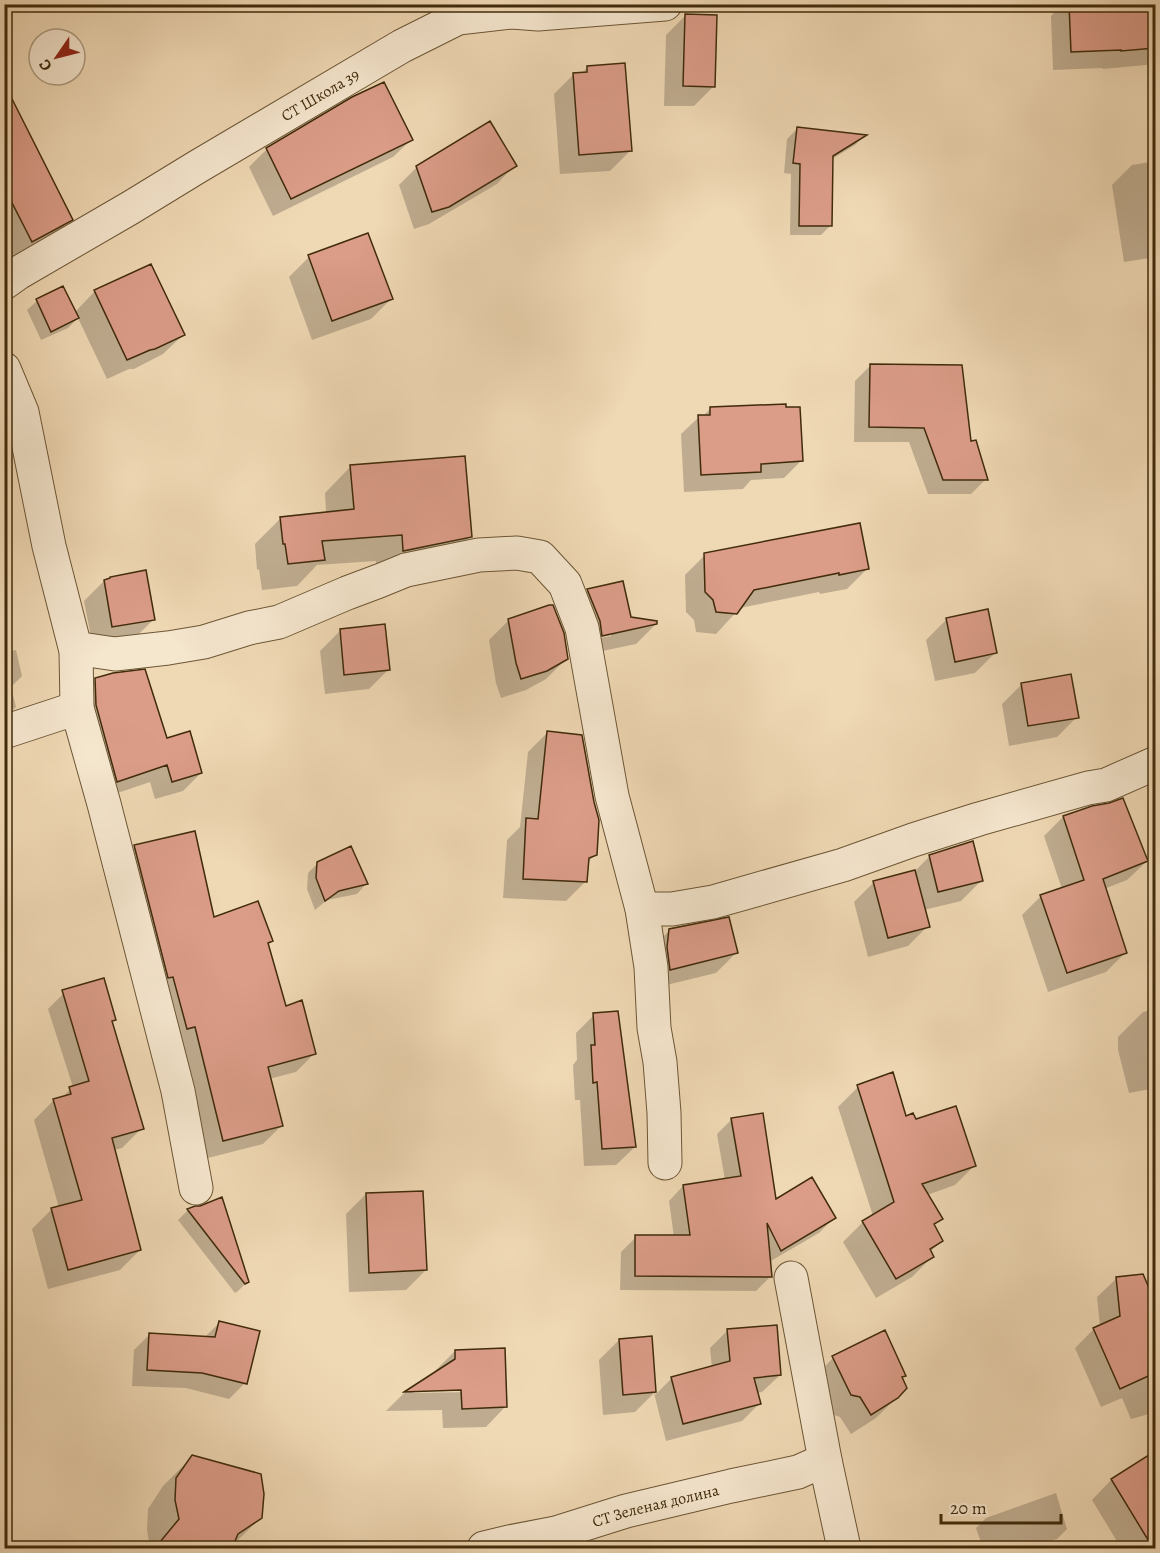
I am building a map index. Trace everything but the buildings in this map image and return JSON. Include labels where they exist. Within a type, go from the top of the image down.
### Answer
[{"type":"street","name":"СТ Школа 39","points":[[4,283],[402,46],[458,18],[512,12],[538,14],[665,4]]},
{"type":"street","points":[[4,369],[22,412],[49,546],[76,651],[77,708],[105,804],[178,1091],[196,1188]]},
{"type":"street","points":[[76,651],[88,650],[115,654],[204,642],[249,628],[279,622],[406,570],[479,555],[517,553],[540,557],[565,584],[582,628],[612,796],[642,909],[651,967],[654,1028],[660,1062],[665,1163]]},
{"type":"street","points":[[4,732],[77,708]]},
{"type":"street","points":[[642,909],[672,909],[713,902],[843,865],[979,819],[1106,785],[1155,763]]},
{"type":"street","points":[[791,1278],[844,1548]]},
{"type":"street","name":"СТ Зеленая долина","points":[[484,1548],[556,1533],[626,1511],[798,1472],[825,1460]]}]
